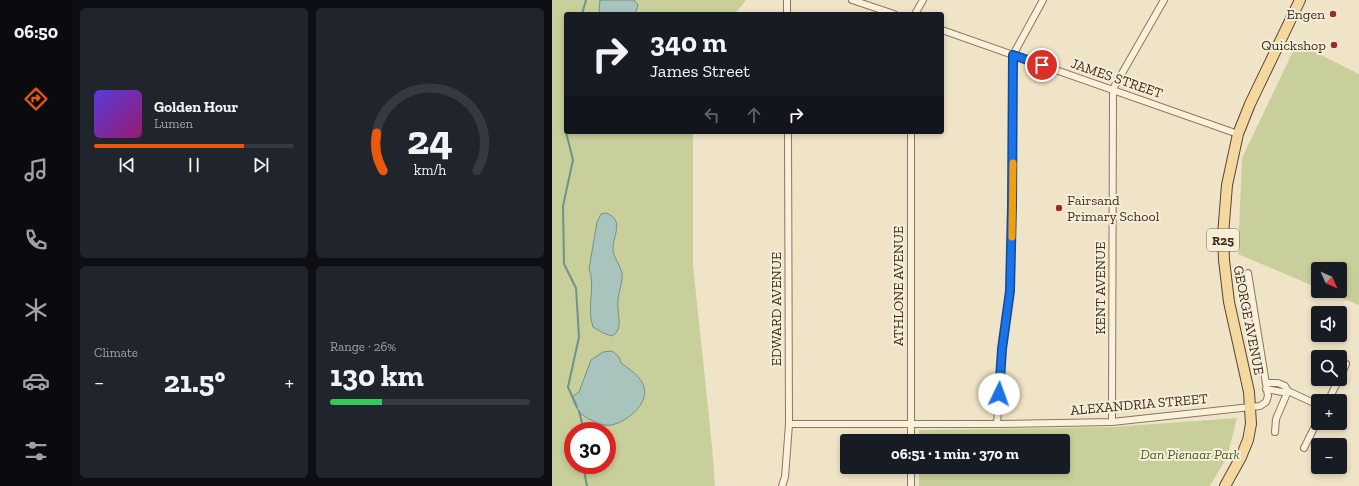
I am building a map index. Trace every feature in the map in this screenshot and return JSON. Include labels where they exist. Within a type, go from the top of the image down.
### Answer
[{"type":"main road","name":"GEORGE AVENUE","points":[[1225,486],[1241,457],[1248,440],[1251,424],[1249,392],[1229,302],[1224,260],[1223,236],[1227,185],[1238,134],[1258,84],[1300,0]]},
{"type":"street","points":[[787,0],[787,12]]},
{"type":"street","points":[[852,0],[888,12]]},
{"type":"street","points":[[916,12],[923,0]]},
{"type":"street","points":[[997,424],[1002,349],[1010,291],[1013,55],[1044,0]]},
{"type":"street","name":"KENT AVENUE","points":[[1112,422],[1113,89],[1164,0]]},
{"type":"street","name":"JAMES STREET","points":[[944,31],[1238,134]]},
{"type":"street","name":"EDWARD AVENUE","points":[[782,486],[785,477],[788,424],[788,134]]},
{"type":"street","name":"ATHLONE AVENUE","points":[[910,134],[910,434]]},
{"type":"street","points":[[1248,273],[1266,386],[1278,383],[1285,386],[1288,391],[1311,401]]},
{"type":"street","name":"ALEXANDRIA STREET","points":[[788,424],[997,424],[1112,422],[1260,406],[1266,402],[1268,396],[1266,386]]},
{"type":"street","points":[[1275,432],[1276,419],[1288,391]]},
{"type":"street","points":[[1304,448],[1313,430]]},
{"type":"street","points":[[911,474],[911,486]]},
{"type":"green space","points":[[552,0],[746,0],[737,12],[564,12],[564,134],[693,134],[693,265],[715,486],[552,486]]},
{"type":"green space","points":[[1297,43],[1359,74],[1359,305],[1342,298],[1347,298],[1347,262],[1311,262],[1311,285],[1238,254],[1242,158]]},
{"type":"green space","name":"Dan Pienaar Park","points":[[1237,418],[1227,457],[1210,486],[919,486],[919,474],[1070,474],[1070,434],[919,434],[919,430],[1113,427]]},
{"type":"water","points":[[600,0],[634,0],[638,5],[636,12],[600,12]]},
{"type":"water","points":[[606,213],[612,216],[617,224],[613,251],[622,274],[618,304],[619,326],[617,332],[612,336],[593,327],[590,313],[592,282],[589,269],[597,222],[601,214]]},
{"type":"water","points":[[612,351],[619,357],[621,363],[640,379],[644,387],[645,393],[640,406],[630,416],[616,423],[616,422],[595,422],[587,418],[580,413],[572,397],[579,392],[591,360],[603,352]]},
{"type":"waterway","points":[[583,12],[586,0]]},
{"type":"waterway","points":[[566,134],[573,160],[563,206],[564,264],[576,288],[579,337],[568,387],[577,407]]},
{"type":"waterway","points":[[579,411],[582,422]]},
{"type":"waterway","points":[[585,474],[587,486]]},
{"type":"slow traffic","points":[[1012,237],[1013,163]]},
{"type":"place","name":"Engen","points":[[1333,14]]},
{"type":"place","name":"Quickshop","points":[[1334,45]]},
{"type":"place","name":"Fairsand Primary School","points":[[1059,208]]},
{"type":"route","points":[[999,394],[1002,349],[1010,291],[1013,55],[1042,65]]}]
